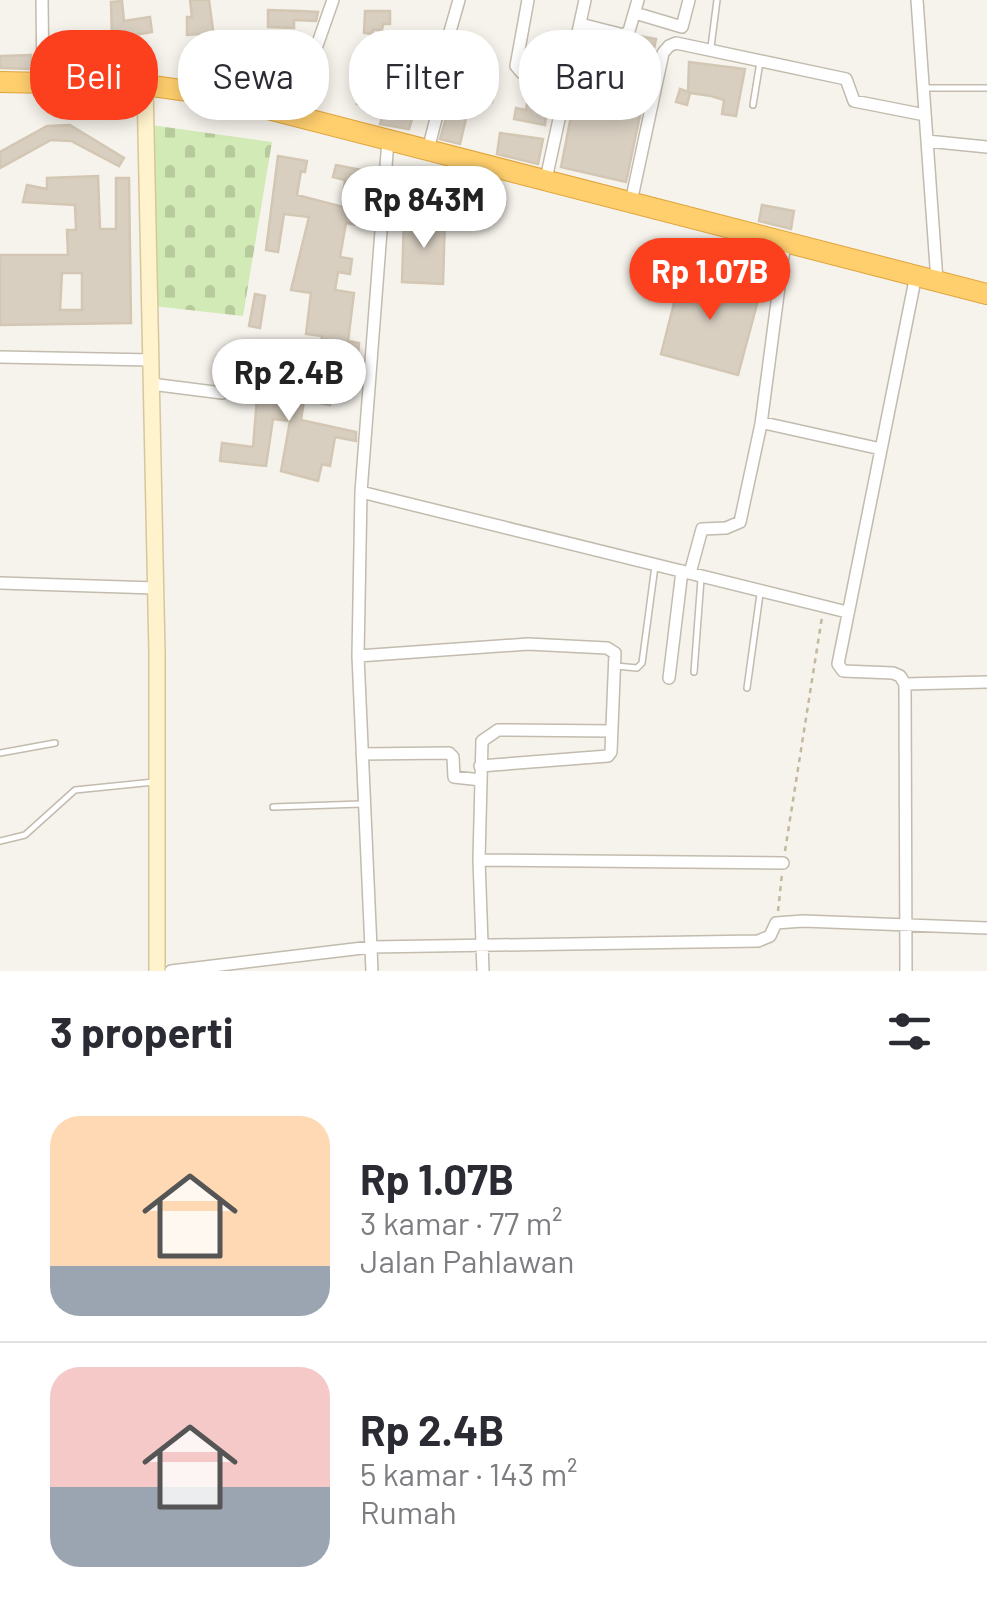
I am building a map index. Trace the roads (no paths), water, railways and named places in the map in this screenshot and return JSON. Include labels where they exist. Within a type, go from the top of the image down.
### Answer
[{"type":"highway","points":[[0,82],[30,82]]},
{"type":"highway","points":[[314,120],[987,294]]},
{"type":"street","points":[[42,0],[42,30]]},
{"type":"street","points":[[322,30],[333,0]]},
{"type":"street","points":[[428,150],[443,91],[435,84],[459,0]]},
{"type":"street","points":[[523,30],[528,0]]},
{"type":"street","points":[[579,30],[585,0]]},
{"type":"street","points":[[580,24],[624,35],[629,31],[638,0]]},
{"type":"street","points":[[635,14],[682,27],[689,0]]},
{"type":"street","points":[[906,971],[905,684],[894,673],[840,669],[838,661],[881,448],[927,278],[927,141],[917,0]]},
{"type":"street","points":[[632,202],[664,53],[676,44],[846,78],[854,102],[925,115]]},
{"type":"street","points":[[145,120],[156,588],[157,971]]},
{"type":"street","points":[[546,179],[559,120]]},
{"type":"street","points":[[372,971],[358,656],[361,492],[388,140]]},
{"type":"street","points":[[927,141],[987,147]]},
{"type":"street","points":[[669,678],[702,529],[740,522],[761,424],[785,242]]},
{"type":"street","points":[[151,384],[222,393],[235,353],[370,374]]},
{"type":"street","points":[[0,357],[152,360]]},
{"type":"street","points":[[761,424],[881,448]]},
{"type":"street","points":[[361,492],[848,612]]},
{"type":"street","points":[[0,584],[156,588]]},
{"type":"street","points":[[358,656],[528,644],[608,648],[616,652],[611,752],[603,759],[480,766]]},
{"type":"street","points":[[905,684],[987,682]]},
{"type":"street","points":[[482,971],[482,741],[498,730],[612,730]]},
{"type":"street","points":[[362,754],[449,753],[453,756],[454,777],[481,780]]},
{"type":"street","points":[[479,860],[783,862]]},
{"type":"street","points":[[171,971],[371,948],[758,941],[770,936],[776,923],[987,928]]},
{"type":"lane","points":[[711,50],[716,0]]},
{"type":"lane","points":[[753,104],[760,62]]},
{"type":"lane","points":[[923,88],[987,88]]},
{"type":"lane","points":[[690,268],[779,290]]},
{"type":"lane","points":[[616,666],[637,668],[642,663],[656,565]]},
{"type":"lane","points":[[691,573],[694,672]]},
{"type":"lane","points":[[747,688],[761,590]]},
{"type":"lane","points":[[0,754],[55,744]]},
{"type":"lane","points":[[0,841],[25,835],[75,790],[157,782]]},
{"type":"lane","points":[[273,807],[364,804]]}]
